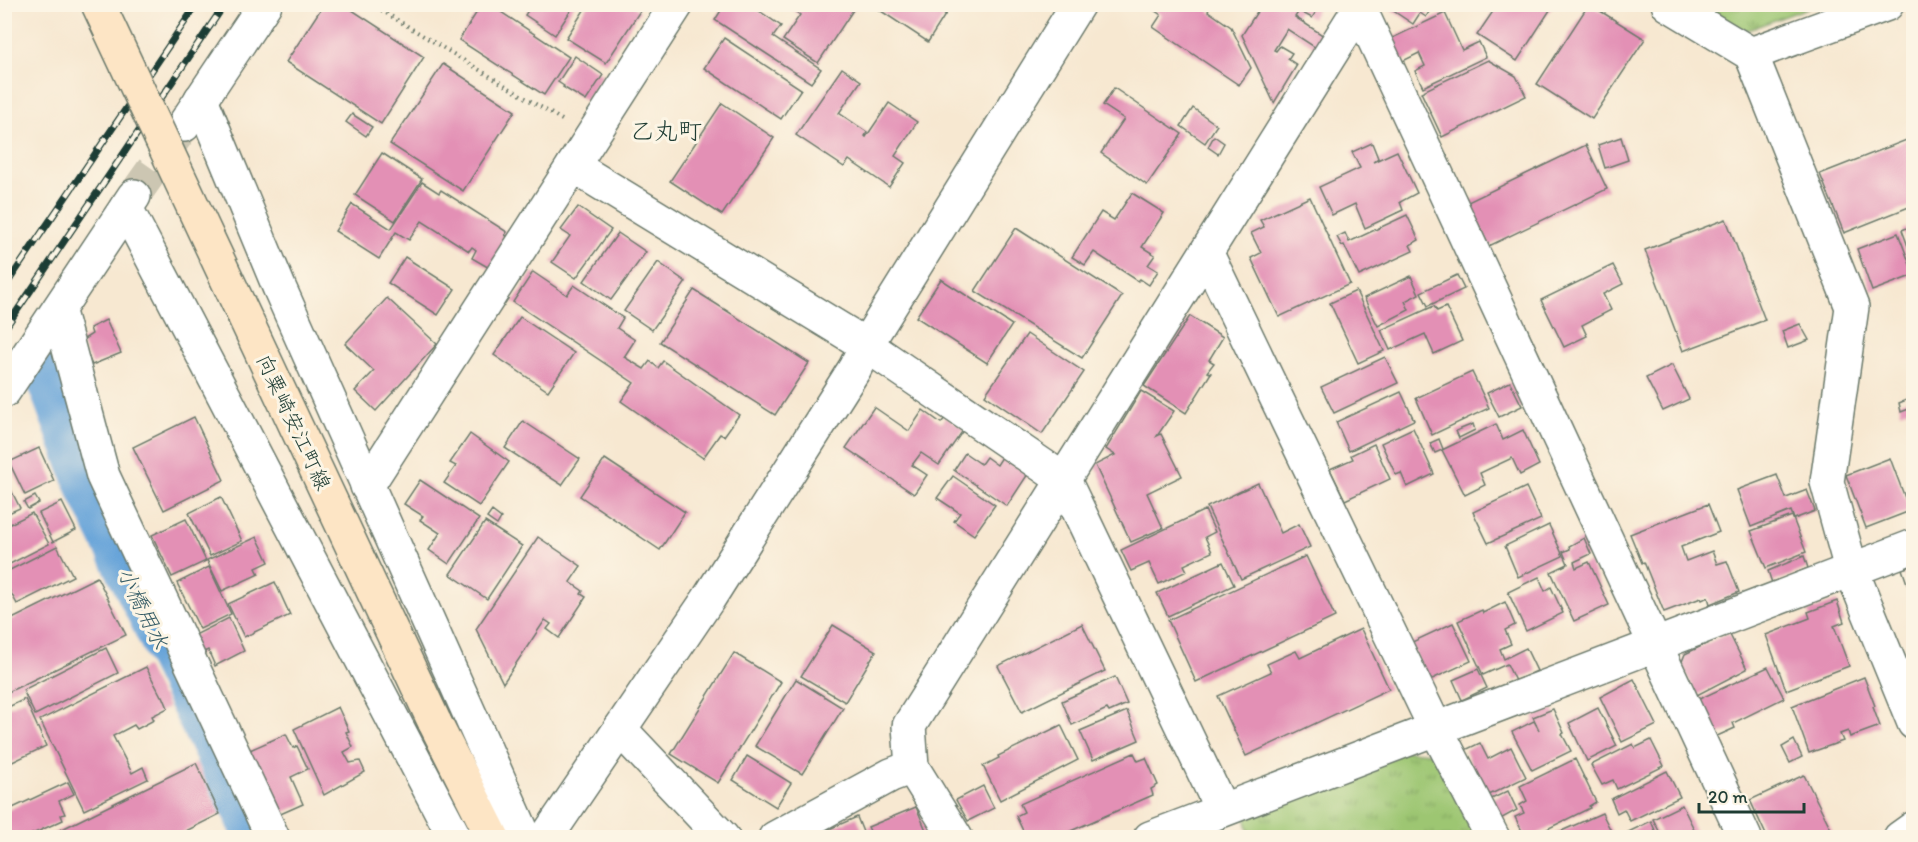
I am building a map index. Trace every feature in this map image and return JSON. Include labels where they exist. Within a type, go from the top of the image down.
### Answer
[{"type":"main road","name":"向粟崎安江町線","points":[[98,4],[434,721],[493,837]]},
{"type":"street","points":[[265,4],[193,112],[279,287],[525,837]]},
{"type":"street","points":[[367,486],[676,4]]},
{"type":"street","points":[[546,837],[709,598],[855,368],[866,345],[1078,4]]},
{"type":"street","points":[[1668,4],[1751,54],[1852,307],[1827,482],[1851,569],[1914,723]]},
{"type":"street","points":[[1751,54],[1887,4]]},
{"type":"street","points":[[957,837],[912,767],[909,726],[1361,7]]},
{"type":"street","points":[[1361,7],[1745,837]]},
{"type":"street","points":[[573,166],[866,345],[1064,480],[1222,810]]},
{"type":"street","points":[[4,391],[59,312],[130,202],[455,837]]},
{"type":"street","points":[[1207,254],[1435,727],[1493,837]]},
{"type":"street","points":[[59,312],[103,476],[273,837]]},
{"type":"street","points":[[1150,837],[1914,546]]},
{"type":"street","points":[[620,729],[723,837]]},
{"type":"street","points":[[775,837],[891,775],[912,767]]},
{"type":"street","points":[[1900,837],[1914,828]]},
{"type":"path","points":[[371,4],[591,138]]},
{"type":"green space","points":[[1682,5],[1816,5],[1731,36]]},
{"type":"green space","points":[[1399,750],[1440,754],[1482,837],[1250,837],[1244,813]]},
{"type":"building","points":[[324,4],[343,4],[424,57],[381,124],[286,62]]},
{"type":"building","points":[[482,4],[489,4],[569,57],[544,95],[459,40]]},
{"type":"building","points":[[532,4],[575,4],[555,35],[525,15]]},
{"type":"building","points":[[588,4],[631,4],[640,11],[606,63],[566,38]]},
{"type":"building","points":[[725,4],[749,4],[781,26],[773,37],[821,69],[811,83],[715,20]]},
{"type":"building","points":[[785,4],[857,4],[818,63],[783,40],[800,15]]},
{"type":"building","points":[[882,4],[952,4],[928,42],[878,9]]},
{"type":"building","points":[[1145,4],[1212,4],[1208,11],[1231,27],[1251,68],[1239,85],[1153,27],[1161,15]]},
{"type":"building","points":[[1262,4],[1321,4],[1312,18],[1299,11],[1295,17],[1324,36],[1316,48],[1287,29],[1274,50],[1276,51],[1280,46],[1292,53],[1288,59],[1297,65],[1274,103],[1242,35]]},
{"type":"building","points":[[1383,4],[1434,4],[1426,17],[1420,13],[1413,24]]},
{"type":"building","points":[[1498,4],[1554,4],[1517,61],[1477,35]]},
{"type":"building","points":[[1589,4],[1645,39],[1592,119],[1537,84]]},
{"type":"building","points":[[1445,13],[1462,50],[1479,42],[1486,57],[1423,87],[1415,71],[1425,66],[1419,53],[1399,63],[1388,40]]},
{"type":"building","points":[[724,38],[801,89],[781,119],[704,68]]},
{"type":"building","points":[[575,56],[603,75],[586,101],[558,82]]},
{"type":"building","points":[[1488,60],[1516,76],[1526,96],[1442,137],[1421,92]]},
{"type":"building","points":[[443,64],[515,111],[463,191],[390,144]]},
{"type":"building","points":[[842,68],[861,81],[839,113],[867,132],[866,137],[889,103],[917,122],[895,156],[905,163],[889,187],[849,160],[844,167],[796,135]]},
{"type":"building","points":[[1114,88],[1182,134],[1147,185],[1101,153],[1124,119],[1103,105]]},
{"type":"building","points":[[722,103],[774,138],[722,215],[670,181]]},
{"type":"building","points":[[1193,108],[1217,125],[1205,143],[1181,126]]},
{"type":"building","points":[[352,114],[372,127],[366,136],[346,122]]},
{"type":"building","points":[[1214,136],[1224,143],[1218,154],[1208,147]]},
{"type":"building","points":[[1621,137],[1628,160],[1605,168],[1598,145]]},
{"type":"building","points":[[1914,137],[1914,205],[1844,233],[1820,174]]},
{"type":"building","points":[[1372,143],[1378,158],[1373,162],[1397,151],[1417,193],[1400,202],[1403,210],[1365,228],[1355,204],[1332,215],[1319,187],[1360,168],[1352,152]]},
{"type":"building","points":[[1586,145],[1607,189],[1489,246],[1468,202]]},
{"type":"building","points":[[382,153],[422,179],[395,221],[355,195]]},
{"type":"building","points":[[422,182],[439,193],[441,190],[507,232],[505,235],[510,238],[491,269],[472,258],[476,250],[472,247],[469,251],[422,221],[409,240],[396,232],[379,259],[335,231],[352,204],[391,229]]},
{"type":"building","points":[[1132,193],[1164,213],[1142,247],[1155,255],[1148,265],[1158,271],[1149,285],[1140,279],[1138,281],[1094,252],[1085,265],[1072,257],[1101,212],[1114,220]]},
{"type":"building","points":[[1310,197],[1350,284],[1279,317],[1251,258],[1261,253],[1251,233],[1264,227],[1260,220]]},
{"type":"building","points":[[578,207],[611,230],[576,278],[552,262],[570,236],[561,230]]},
{"type":"building","points":[[1407,215],[1419,240],[1410,245],[1413,251],[1359,276],[1344,245],[1342,246],[1337,237],[1345,233],[1349,242]]},
{"type":"building","points":[[1726,219],[1765,320],[1683,351],[1645,250]]},
{"type":"building","points":[[1914,225],[1914,260],[1913,260],[1902,230]]},
{"type":"building","points":[[1016,228],[1122,296],[1082,358],[975,291]]},
{"type":"building","points":[[618,233],[646,252],[611,300],[584,281]]},
{"type":"building","points":[[1898,233],[1914,275],[1872,291],[1857,249]]},
{"type":"building","points":[[405,257],[455,289],[438,315],[388,283]]},
{"type":"building","points":[[658,262],[686,282],[652,330],[624,311]]},
{"type":"building","points":[[1613,265],[1623,284],[1603,294],[1611,310],[1582,325],[1587,336],[1564,347],[1541,300]]},
{"type":"building","points":[[533,272],[567,295],[574,285],[623,318],[617,328],[635,340],[624,357],[644,369],[650,361],[658,368],[663,361],[739,415],[724,436],[720,434],[703,458],[621,401],[634,383],[513,302]]},
{"type":"building","points":[[1457,275],[1464,289],[1428,306],[1421,292]]},
{"type":"building","points":[[1411,276],[1419,294],[1405,301],[1409,310],[1378,326],[1364,298]]},
{"type":"building","points":[[941,279],[1012,325],[987,363],[916,317]]},
{"type":"building","points":[[694,290],[809,363],[775,415],[660,342]]},
{"type":"building","points":[[1356,291],[1384,351],[1358,363],[1330,303]]},
{"type":"building","points":[[387,298],[437,344],[376,411],[355,391],[374,371],[345,344]]},
{"type":"building","points":[[1434,306],[1437,311],[1446,307],[1462,341],[1434,354],[1425,334],[1390,350],[1381,330]]},
{"type":"building","points":[[1190,316],[1223,337],[1209,360],[1214,363],[1207,372],[1211,373],[1186,413],[1144,386]]},
{"type":"building","points":[[520,317],[574,353],[548,391],[494,355]]},
{"type":"building","points":[[106,320],[121,353],[92,365],[81,341],[92,334],[90,328]]},
{"type":"building","points":[[1800,324],[1809,340],[1788,348],[1782,331]]},
{"type":"building","points":[[1027,334],[1084,372],[1042,434],[985,395]]},
{"type":"building","points":[[1385,357],[1398,383],[1334,413],[1321,387]]},
{"type":"building","points":[[1672,365],[1689,399],[1663,411],[1646,378]]},
{"type":"building","points":[[1472,372],[1489,408],[1432,435],[1416,398]]},
{"type":"building","points":[[1510,382],[1522,406],[1499,417],[1487,393]]},
{"type":"building","points":[[1141,391],[1174,411],[1157,436],[1161,434],[1182,476],[1147,493],[1163,528],[1131,542],[1095,465],[1115,455],[1106,449]]},
{"type":"building","points":[[1401,392],[1414,420],[1349,451],[1336,422]]},
{"type":"building","points":[[1911,398],[1914,407],[1901,412],[1899,403]]},
{"type":"building","points":[[874,407],[909,431],[923,410],[941,423],[946,417],[964,429],[939,465],[921,453],[912,465],[927,475],[914,494],[846,448]]},
{"type":"building","points":[[194,417],[224,480],[164,510],[133,447]]},
{"type":"building","points":[[523,421],[580,459],[562,485],[505,448]]},
{"type":"building","points":[[1473,424],[1475,430],[1459,438],[1456,431]]},
{"type":"building","points":[[1496,424],[1503,440],[1523,430],[1539,465],[1520,475],[1512,458],[1480,473],[1485,485],[1465,495],[1442,450]]},
{"type":"building","points":[[1413,428],[1434,474],[1407,487],[1401,473],[1396,475],[1381,443]]},
{"type":"building","points":[[470,434],[509,462],[479,506],[444,483],[456,466],[450,463]]},
{"type":"building","points":[[1439,439],[1443,449],[1435,453],[1430,443]]},
{"type":"building","points":[[1374,444],[1390,479],[1345,500],[1330,469],[1353,459],[1351,455]]},
{"type":"building","points":[[39,448],[54,481],[25,495],[9,462]]},
{"type":"building","points":[[965,453],[981,464],[986,457],[997,465],[1002,457],[1028,474],[1007,506],[954,470]]},
{"type":"building","points":[[1890,458],[1910,511],[1866,528],[1846,475]]},
{"type":"building","points":[[605,459],[685,512],[660,550],[580,496]]},
{"type":"building","points":[[1777,475],[1786,498],[1807,490],[1815,511],[1794,519],[1791,511],[1751,527],[1737,490]]},
{"type":"building","points":[[953,476],[995,505],[974,535],[954,521],[960,513],[937,498]]},
{"type":"building","points":[[6,480],[20,508],[4,515],[4,481]]},
{"type":"building","points":[[420,480],[479,519],[449,564],[429,550],[440,533],[420,520],[423,516],[404,504]]},
{"type":"building","points":[[1258,483],[1281,533],[1299,524],[1310,547],[1241,579],[1207,507]]},
{"type":"building","points":[[1526,487],[1541,519],[1488,543],[1473,512]]},
{"type":"building","points":[[35,496],[39,503],[28,509],[24,502]]},
{"type":"building","points":[[221,497],[242,541],[210,556],[189,513]]},
{"type":"building","points":[[62,502],[76,530],[53,542],[39,513]]},
{"type":"building","points":[[1708,504],[1719,532],[1681,547],[1686,561],[1712,551],[1717,564],[1727,561],[1739,592],[1710,604],[1708,597],[1702,600],[1701,598],[1664,612],[1630,534]]},
{"type":"building","points":[[1205,510],[1215,532],[1205,537],[1212,552],[1184,565],[1187,571],[1159,584],[1149,563],[1131,571],[1121,550]]},
{"type":"building","points":[[492,511],[501,518],[497,525],[487,518]]},
{"type":"building","points":[[32,513],[49,544],[4,567],[4,527]]},
{"type":"building","points":[[1792,516],[1806,552],[1766,568],[1751,531]]},
{"type":"building","points":[[186,519],[206,561],[172,577],[152,535]]},
{"type":"building","points":[[485,522],[522,546],[487,599],[450,574]]},
{"type":"building","points":[[1549,525],[1563,556],[1518,577],[1505,546]]},
{"type":"building","points":[[257,537],[269,562],[256,568],[259,574],[222,591],[207,560]]},
{"type":"building","points":[[538,537],[581,566],[570,582],[583,591],[581,594],[586,597],[559,638],[547,629],[551,624],[545,620],[503,683],[476,629]]},
{"type":"building","points":[[1584,538],[1591,554],[1574,562],[1576,568],[1589,562],[1609,605],[1574,621],[1551,572],[1568,564],[1563,552]]},
{"type":"building","points":[[57,546],[73,576],[17,604],[4,580],[4,573]]},
{"type":"building","points":[[1306,556],[1335,617],[1196,682],[1168,620]]},
{"type":"building","points":[[1804,556],[1808,568],[1772,583],[1768,571]]},
{"type":"building","points":[[1223,562],[1234,585],[1168,616],[1157,593]]},
{"type":"building","points":[[1914,565],[1914,587],[1909,589],[1902,569]]},
{"type":"building","points":[[209,567],[231,614],[200,629],[177,583]]},
{"type":"building","points":[[97,577],[126,635],[4,694],[4,623]]},
{"type":"building","points":[[1539,577],[1545,591],[1551,587],[1563,613],[1526,631],[1508,592]]},
{"type":"building","points":[[275,582],[290,615],[244,637],[228,604]]},
{"type":"building","points":[[1837,601],[1844,622],[1834,626],[1849,666],[1786,690],[1766,635],[1810,618],[1808,612]]},
{"type":"building","points":[[1505,602],[1515,625],[1505,630],[1511,644],[1500,649],[1504,659],[1526,648],[1537,671],[1515,681],[1507,664],[1483,675],[1458,621],[1482,610],[1483,613]]},
{"type":"building","points":[[229,618],[244,651],[215,666],[208,650],[195,656],[187,639]]},
{"type":"building","points":[[1453,623],[1471,661],[1428,681],[1410,643]]},
{"type":"building","points":[[1082,624],[1105,671],[1022,712],[998,666]]},
{"type":"building","points":[[833,625],[876,651],[845,702],[801,676]]},
{"type":"building","points":[[1361,629],[1389,689],[1246,756],[1218,696],[1271,672],[1267,664],[1296,651],[1300,658]]},
{"type":"building","points":[[1729,633],[1747,669],[1697,695],[1681,664],[1685,654]]},
{"type":"building","points":[[106,648],[118,673],[35,715],[23,690]]},
{"type":"building","points":[[734,653],[781,682],[718,783],[671,754]]},
{"type":"building","points":[[146,667],[168,708],[152,716],[154,720],[137,729],[134,725],[113,736],[132,773],[143,767],[148,779],[84,810],[40,720]]},
{"type":"building","points":[[1768,667],[1784,698],[1733,723],[1735,728],[1715,737],[1697,700]]},
{"type":"building","points":[[1478,669],[1487,688],[1462,700],[1453,680]]},
{"type":"building","points":[[1115,677],[1127,704],[1109,712],[1107,709],[1072,725],[1062,701]]},
{"type":"building","points":[[1864,677],[1880,726],[1850,737],[1848,731],[1840,734],[1843,741],[1809,753],[1792,706]]},
{"type":"building","points":[[796,679],[843,708],[802,774],[755,746]]},
{"type":"building","points":[[1634,679],[1657,725],[1622,742],[1600,697]]},
{"type":"building","points":[[25,699],[46,746],[4,766],[4,709]]},
{"type":"building","points":[[338,707],[349,731],[346,732],[353,747],[344,752],[350,763],[360,761],[365,772],[324,795],[294,729]]},
{"type":"building","points":[[1598,708],[1617,746],[1587,761],[1569,723]]},
{"type":"building","points":[[1553,709],[1571,751],[1532,770],[1512,732],[1534,721],[1539,730],[1533,717]]},
{"type":"building","points":[[1127,711],[1139,740],[1093,760],[1080,731]]},
{"type":"building","points":[[1061,725],[1078,760],[1000,800],[983,766],[999,758],[998,756]]},
{"type":"building","points":[[286,734],[293,748],[297,746],[308,769],[291,777],[303,804],[276,816],[243,753]]},
{"type":"building","points":[[1651,740],[1664,766],[1617,789],[1613,780],[1602,785],[1591,765],[1633,744],[1635,748]]},
{"type":"building","points":[[1794,740],[1802,757],[1790,763],[1782,747]]},
{"type":"building","points":[[1480,743],[1488,759],[1511,747],[1526,777],[1485,797],[1465,750]]},
{"type":"building","points":[[1134,753],[1138,761],[1146,758],[1158,785],[1151,789],[1153,795],[1057,837],[1026,837],[1016,816],[1024,812],[1020,804]]},
{"type":"building","points":[[747,756],[791,783],[776,807],[733,780]]},
{"type":"building","points":[[1575,759],[1596,802],[1589,806],[1590,808],[1531,837],[1525,837],[1515,817],[1524,813],[1520,805],[1527,801],[1520,786]]},
{"type":"building","points":[[196,763],[220,814],[174,837],[46,837]]},
{"type":"building","points":[[1667,771],[1680,797],[1630,821],[1624,809],[1617,813],[1611,799]]},
{"type":"building","points":[[1804,775],[1835,837],[1767,837],[1750,800]]},
{"type":"building","points":[[68,782],[74,794],[59,801],[65,814],[61,815],[63,820],[26,837],[4,837],[4,812]]},
{"type":"building","points":[[983,786],[994,808],[968,821],[956,800]]},
{"type":"building","points":[[1508,791],[1517,810],[1495,822],[1485,802]]},
{"type":"building","points":[[1682,805],[1698,837],[1623,837],[1622,835],[1651,821],[1657,835],[1660,833],[1653,819]]},
{"type":"building","points":[[916,807],[929,837],[873,837],[868,827]]},
{"type":"building","points":[[1602,813],[1614,837],[1548,837]]},
{"type":"building","points":[[857,817],[865,837],[822,837],[820,833]]},
{"type":"waterway","name":"小橋用水","points":[[43,374],[87,492],[254,838]]},
{"type":"tunnel","points":[[134,196],[182,128]]},
{"type":"railway","points":[[4,288],[197,4]]},
{"type":"railway","points":[[4,330],[225,4]]},
{"type":"district","name":"乙丸町","points":[[666,130]]}]
